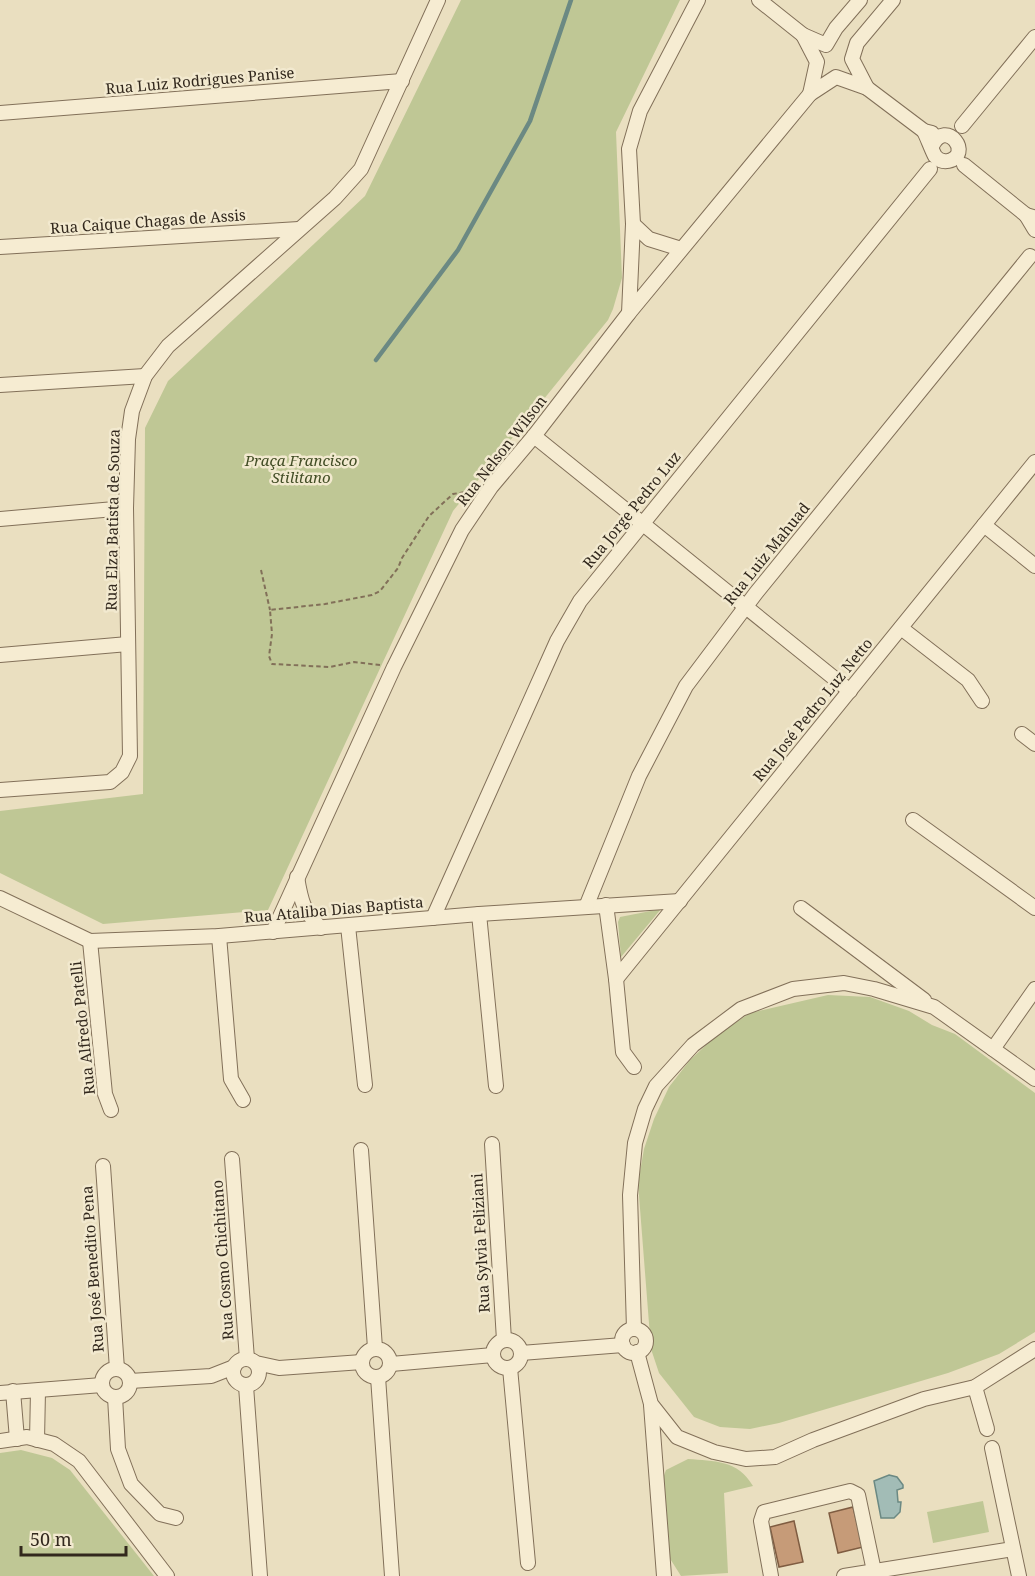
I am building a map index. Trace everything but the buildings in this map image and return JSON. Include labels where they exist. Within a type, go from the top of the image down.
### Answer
[{"type":"street","name":"Rua Elza Batista de Souza","points":[[0,790],[111,782],[122,772],[130,756],[126,508],[128,439],[132,411],[145,376],[168,346],[335,198],[361,169],[438,0]]},
{"type":"street","points":[[629,314],[633,224],[629,149],[640,111],[698,0]]},
{"type":"street","points":[[759,0],[803,35],[826,45],[836,43],[845,46],[867,88]]},
{"type":"street","points":[[817,62],[819,52],[860,0]]},
{"type":"street","points":[[836,77],[846,73],[852,64],[857,43],[893,0]]},
{"type":"street","points":[[803,35],[819,67],[826,75],[867,88],[924,130],[964,165],[1031,217],[1035,230]]},
{"type":"street","name":"Rua Jorge Pedro Luz","points":[[433,918],[557,641],[580,601],[1035,37]]},
{"type":"street","name":"Rua Nelson Wilson","points":[[810,94],[817,62]]},
{"type":"street","name":"Rua Nelson Wilson","points":[[273,932],[394,667],[462,530],[491,487],[681,249],[810,94],[836,77]]},
{"type":"street","name":"Rua Luiz Rodrigues Panise","points":[[0,113],[402,81]]},
{"type":"street","points":[[633,224],[649,239],[681,249]]},
{"type":"street","name":"Rua Caique Chagas de Assis","points":[[0,248],[299,229]]},
{"type":"street","name":"Rua Luiz Mahuad","points":[[586,907],[639,776],[686,686],[746,606],[1033,254],[1035,242]]},
{"type":"street","points":[[0,385],[145,376]]},
{"type":"street","points":[[534,436],[850,692]]},
{"type":"street","name":"Rua José Pedro Luz Netto","points":[[616,979],[1035,462]]},
{"type":"street","points":[[0,519],[126,508]]},
{"type":"street","points":[[984,525],[1035,566]]},
{"type":"street","points":[[901,628],[968,681],[982,701]]},
{"type":"street","points":[[0,655],[128,644]]},
{"type":"street","points":[[1022,734],[1035,744]]},
{"type":"street","points":[[913,820],[1035,908]]},
{"type":"street","points":[[297,877],[301,902],[308,916],[321,928]]},
{"type":"street","name":"Rua Ataliba Dias Baptista","points":[[0,898],[90,941],[219,936],[479,914],[680,901]]},
{"type":"street","points":[[606,905],[623,1052],[634,1067]]},
{"type":"street","points":[[801,908],[1035,1079]]},
{"type":"street","points":[[479,914],[496,1086]]},
{"type":"street","points":[[348,926],[365,1085]]},
{"type":"street","points":[[219,936],[231,1080],[243,1100]]},
{"type":"street","name":"Rua Alfredo Patelli","points":[[90,941],[105,1094],[111,1110]]},
{"type":"street","points":[[634,1329],[630,1195],[635,1143],[645,1110],[656,1086],[693,1045],[741,1009],[793,989],[844,983],[874,988],[934,1007]]},
{"type":"street","points":[[993,1048],[1035,989]]},
{"type":"street","name":"Rua Sylvia Feliziani","points":[[492,1144],[504,1340]]},
{"type":"street","points":[[361,1150],[375,1348]]},
{"type":"street","name":"Rua Cosmo Chichitano","points":[[232,1159],[251,1361]]},
{"type":"street","name":"Rua José Benedito Pena","points":[[103,1166],[117,1370]]},
{"type":"street","points":[[634,1329],[643,1333],[646,1341],[642,1350],[629,1352],[623,1345],[623,1336],[634,1329]]},
{"type":"street","points":[[504,1340],[515,1341],[521,1353],[519,1362],[510,1368],[500,1366],[495,1362],[493,1355],[495,1346],[504,1340]]},
{"type":"street","points":[[521,1353],[623,1345]]},
{"type":"street","points":[[375,1348],[380,1348],[387,1353],[391,1364],[387,1373],[378,1377],[366,1372],[362,1362],[366,1352],[375,1348]]},
{"type":"street","points":[[651,1404],[677,1437],[714,1452],[746,1459],[775,1457],[813,1440],[924,1399],[975,1387],[1035,1349]]},
{"type":"street","points":[[637,1352],[651,1404],[664,1576]]},
{"type":"street","points":[[391,1364],[493,1355]]},
{"type":"street","points":[[130,1381],[211,1376],[234,1367],[241,1360],[279,1368],[362,1362]]},
{"type":"street","points":[[251,1361],[259,1367],[258,1378]]},
{"type":"street","points":[[234,1367],[233,1372],[241,1384],[260,1576]]},
{"type":"street","points":[[211,1376],[241,1384],[256,1382],[258,1378],[279,1368]]},
{"type":"street","points":[[510,1368],[528,1563]]},
{"type":"street","points":[[117,1370],[125,1373],[130,1381],[126,1393],[115,1397],[107,1394],[102,1385],[106,1374],[117,1370]]},
{"type":"street","points":[[378,1377],[392,1576]]},
{"type":"street","points":[[17,1439],[6,1392],[102,1385]]},
{"type":"street","points":[[975,1387],[987,1429]]},
{"type":"street","points":[[37,1440],[38,1391]]},
{"type":"street","points":[[115,1397],[118,1449],[131,1484],[160,1514],[176,1518]]},
{"type":"street","points":[[0,1441],[27,1437],[54,1443],[79,1461],[167,1576]]},
{"type":"street","points":[[655,1452],[677,1437]]},
{"type":"street","points":[[992,1448],[1019,1576]]},
{"type":"street","points":[[771,1576],[760,1521],[765,1512],[850,1491],[858,1495],[874,1570]]},
{"type":"street","points":[[844,1576],[1013,1549]]},
{"type":"path","points":[[270,610],[325,604],[372,595],[380,591],[398,568],[429,516],[453,495],[491,487]]},
{"type":"path","points":[[261,570],[270,610],[272,634],[269,656],[272,664],[330,667],[354,662],[394,667]]},
{"type":"green space","name":"Praça Francisco Stilitano","points":[[461,0],[680,0],[616,132],[622,278],[613,309],[608,320],[453,511],[268,910],[103,924],[0,873],[0,811],[143,794],[145,428],[168,381],[365,196]]},
{"type":"green space","points":[[661,909],[621,957],[618,922],[620,917]]},
{"type":"green space","points":[[828,995],[870,997],[909,1011],[932,1025],[955,1034],[1035,1093],[1035,1332],[999,1354],[948,1373],[779,1423],[750,1429],[720,1427],[694,1417],[659,1373],[651,1349],[638,1183],[644,1149],[654,1119],[669,1087],[690,1060],[717,1035],[750,1013]]},
{"type":"green space","points":[[21,1450],[52,1458],[70,1470],[154,1576],[0,1576],[0,1453]]},
{"type":"green space","points":[[688,1459],[716,1462],[733,1467],[747,1477],[753,1486],[724,1493],[728,1573],[681,1576],[669,1557],[658,1492],[666,1470]]},
{"type":"green space","points":[[983,1501],[989,1532],[933,1543],[927,1512]]},
{"type":"water","points":[[889,1475],[897,1477],[903,1485],[903,1488],[897,1490],[898,1502],[901,1502],[900,1512],[894,1518],[881,1518],[874,1481]]},
{"type":"waterway","points":[[376,360],[458,250],[530,121],[571,0]]}]
